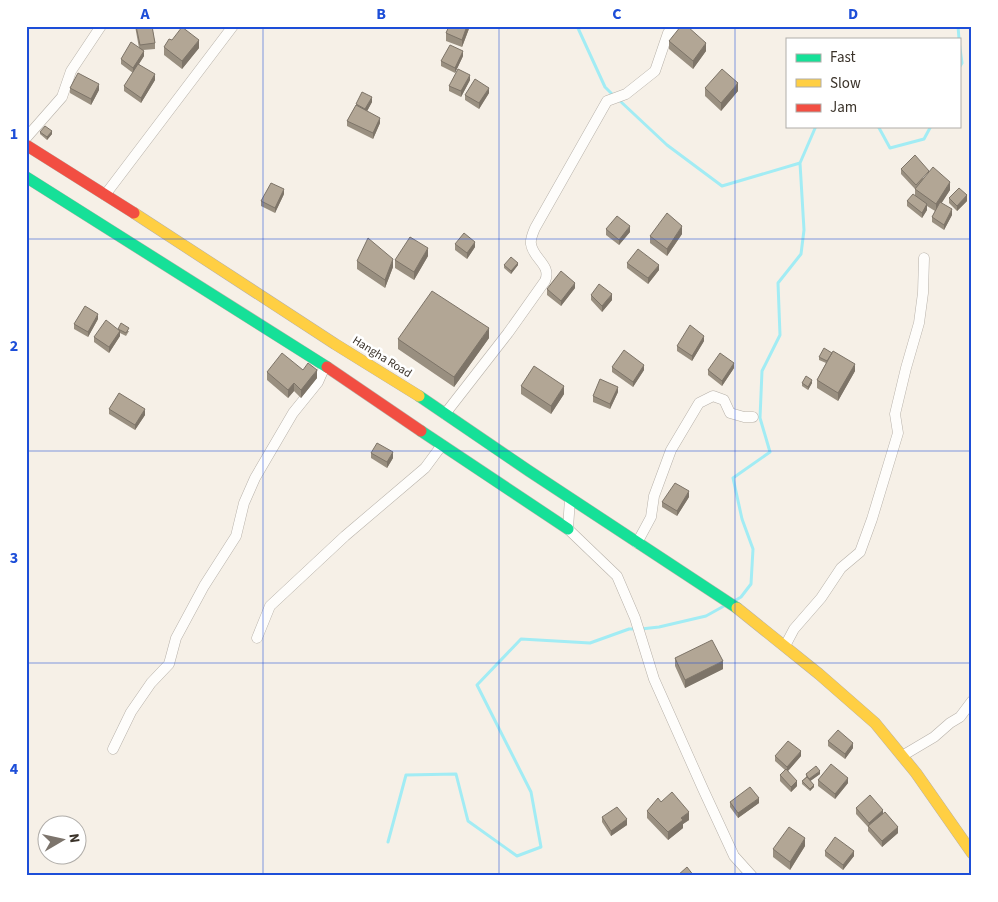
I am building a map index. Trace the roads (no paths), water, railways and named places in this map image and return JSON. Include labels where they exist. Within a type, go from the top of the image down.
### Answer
[{"type":"main road","name":"Hangha Road","points":[[26,145],[335,344],[424,399],[741,611],[875,723],[916,773],[972,854]]},
{"type":"main road","points":[[26,177],[325,366],[568,529]]},
{"type":"street","points":[[26,138],[62,97],[71,71],[101,26]]},
{"type":"street","points":[[104,195],[232,26]]},
{"type":"street","points":[[445,414],[545,281],[547,276],[546,269],[532,248],[531,240],[535,228],[607,101],[626,94],[655,71],[668,33],[679,26]]},
{"type":"street","points":[[785,646],[794,629],[821,598],[842,568],[860,552],[872,519],[898,433],[895,414],[906,368],[920,323],[924,258]]},
{"type":"street","points":[[113,749],[131,712],[151,683],[169,664],[176,638],[204,586],[236,536],[244,503],[255,478],[293,413],[318,382],[325,366]]},
{"type":"street","points":[[637,543],[651,517],[654,496],[671,450],[699,402],[713,396],[724,400],[730,412],[744,417],[753,417]]},
{"type":"street","points":[[257,638],[270,606],[345,536],[425,468],[442,445]]},
{"type":"street","points":[[570,498],[568,529],[617,576],[635,618],[654,679],[734,856],[752,876]]},
{"type":"street","points":[[902,756],[934,737],[960,717],[972,701]]},
{"type":"waterway","points":[[577,26],[605,87],[614,96]]},
{"type":"waterway","points":[[958,26],[959,38]]},
{"type":"waterway","points":[[960,48],[962,63],[960,66]]},
{"type":"waterway","points":[[619,100],[667,145],[722,186],[800,163]]},
{"type":"waterway","points":[[736,600],[741,597],[751,584],[753,549],[742,519],[733,478],[770,452],[760,418],[762,371],[780,335],[778,283],[801,254],[804,230],[800,163],[815,128]]},
{"type":"waterway","points":[[879,128],[890,148],[924,139],[930,128]]},
{"type":"waterway","points":[[641,629],[659,627],[706,616],[724,606]]},
{"type":"waterway","points":[[388,842],[406,775],[456,774],[468,821],[517,856],[541,847],[531,792],[477,685],[521,639],[590,643],[629,629],[635,629]]}]
